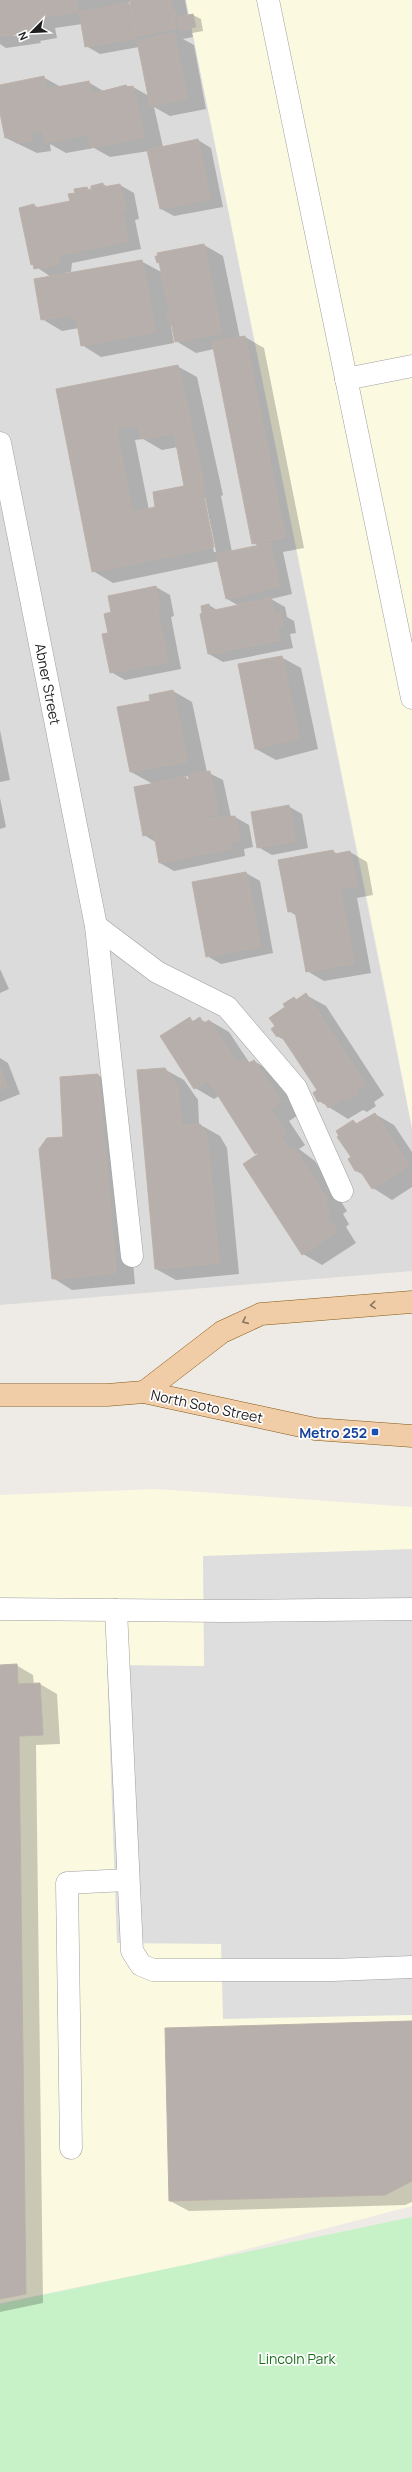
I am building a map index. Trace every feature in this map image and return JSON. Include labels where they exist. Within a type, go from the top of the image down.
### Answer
[{"type":"main road","points":[[144,1392],[222,1332],[261,1314],[412,1302]]},
{"type":"main road","name":"North Soto Street","points":[[0,1395],[107,1395],[144,1392],[314,1429],[412,1436]]},
{"type":"street","points":[[268,0],[412,698]]},
{"type":"street","points":[[346,379],[412,366]]},
{"type":"street","name":"Abner Street","points":[[0,443],[96,926],[132,1256]]},
{"type":"street","points":[[96,926],[157,972],[227,1007],[296,1088],[342,1191]]},
{"type":"street","points":[[0,1610],[412,1609]]},
{"type":"street","points":[[116,1610],[127,1880],[132,1951],[141,1966],[153,1970],[333,1970],[412,1968]]},
{"type":"street","points":[[70,2148],[66,1883],[127,1880]]},
{"type":"shaded area","points":[[0,0],[186,0],[412,1128],[412,1271],[0,1305]]},
{"type":"shaded area","points":[[186,0],[412,0],[412,1128],[389,1008]]},
{"type":"shaded area","points":[[157,1489],[412,1507],[412,2206],[190,2264],[0,2303],[0,1495]]},
{"type":"shaded area","points":[[412,1549],[412,2015],[223,2019],[221,1944],[117,1943],[107,1665],[204,1666],[203,1556]]},
{"type":"green space","name":"Lincoln Park","points":[[412,2217],[412,2472],[0,2472],[0,2304]]},
{"type":"building","points":[[0,0],[76,0],[78,11],[55,17],[55,15],[38,18],[40,29],[24,32],[25,34],[0,36]]},
{"type":"building","points":[[130,0],[170,0],[173,11],[175,10],[176,15],[173,15],[176,28],[137,36]]},
{"type":"building","points":[[129,3],[136,38],[85,47],[79,12]]},
{"type":"building","points":[[193,14],[196,27],[180,30],[178,17]]},
{"type":"building","points":[[174,33],[187,98],[150,106],[137,41]]},
{"type":"building","points":[[44,76],[46,89],[89,81],[91,94],[126,85],[128,87],[133,86],[144,137],[95,147],[90,146],[87,134],[45,143],[43,130],[31,133],[32,140],[16,143],[15,136],[5,138],[0,113],[0,85]]},
{"type":"building","points":[[198,139],[210,199],[160,209],[147,150]]},
{"type":"building","points":[[103,183],[103,187],[120,184],[126,211],[122,212],[128,241],[59,255],[58,264],[34,269],[33,264],[31,265],[19,208],[34,204],[35,208],[70,201],[68,194],[75,193],[74,189],[87,187],[88,190],[91,190],[91,186]]},
{"type":"building","points":[[204,244],[221,333],[175,342],[171,322],[169,322],[167,315],[170,314],[159,262],[157,263],[155,256],[158,256],[157,253]]},
{"type":"building","points":[[142,260],[155,332],[81,346],[76,318],[71,319],[70,315],[41,320],[34,279]]},
{"type":"building","points":[[245,336],[285,537],[252,544],[212,342]]},
{"type":"building","points":[[178,365],[204,484],[202,485],[214,547],[92,572],[56,389]],"holes":[[[138,425],[141,439],[174,433],[184,486],[153,492],[155,507],[132,512],[116,429]]]},
{"type":"building","points":[[270,543],[279,586],[226,599],[216,554]]},
{"type":"building","points":[[156,586],[160,609],[157,610],[168,662],[110,673],[102,634],[108,633],[104,614],[111,612],[108,596]]},
{"type":"building","points":[[271,598],[274,613],[280,612],[283,625],[277,627],[280,640],[208,654],[200,614],[202,613],[201,606],[209,604],[210,611]]},
{"type":"building","points":[[282,656],[299,738],[255,749],[238,664]]},
{"type":"building","points":[[173,690],[187,761],[130,772],[117,707],[150,701],[149,695]]},
{"type":"building","points":[[210,771],[218,814],[195,818],[188,775]]},
{"type":"building","points":[[186,777],[194,820],[235,816],[240,840],[231,842],[232,848],[159,863],[154,834],[143,836],[134,787]]},
{"type":"building","points":[[289,805],[295,841],[257,848],[251,812]]},
{"type":"building","points":[[333,850],[334,854],[350,851],[357,886],[340,888],[354,963],[306,972],[295,911],[288,912],[278,860]]},
{"type":"building","points":[[246,872],[260,946],[206,957],[192,882]]},
{"type":"building","points":[[306,993],[365,1084],[355,1090],[357,1094],[346,1101],[344,1098],[328,1108],[323,1100],[318,1102],[313,1093],[317,1090],[280,1034],[277,1037],[271,1029],[275,1026],[269,1018],[285,1007],[283,1004],[294,997],[296,1000]]},
{"type":"building","points":[[190,1017],[192,1022],[200,1017],[203,1024],[209,1020],[237,1063],[244,1058],[248,1064],[254,1060],[281,1102],[270,1109],[286,1134],[255,1154],[208,1080],[194,1089],[160,1036]]},
{"type":"building","points":[[0,1068],[7,1087],[0,1089]]},
{"type":"building","points":[[165,1068],[178,1088],[181,1125],[200,1124],[207,1135],[219,1263],[155,1269],[137,1070]]},
{"type":"building","points":[[98,1074],[116,1273],[52,1279],[39,1149],[47,1138],[63,1137],[60,1077]]},
{"type":"building","points":[[375,1113],[409,1165],[372,1189],[359,1169],[355,1171],[348,1159],[351,1157],[337,1137],[339,1136],[336,1131],[353,1120],[356,1124]]},
{"type":"building","points":[[282,1138],[291,1151],[295,1149],[328,1200],[324,1202],[330,1212],[326,1215],[337,1231],[302,1255],[243,1164]]},
{"type":"building","points":[[17,1664],[18,1684],[40,1683],[43,1735],[19,1736],[26,2294],[0,2299],[0,1665]]},
{"type":"building","points":[[412,2021],[412,2181],[385,2195],[169,2201],[165,2028]]},
{"type":"place","name":"Metro 252","points":[[375,1432]]}]
